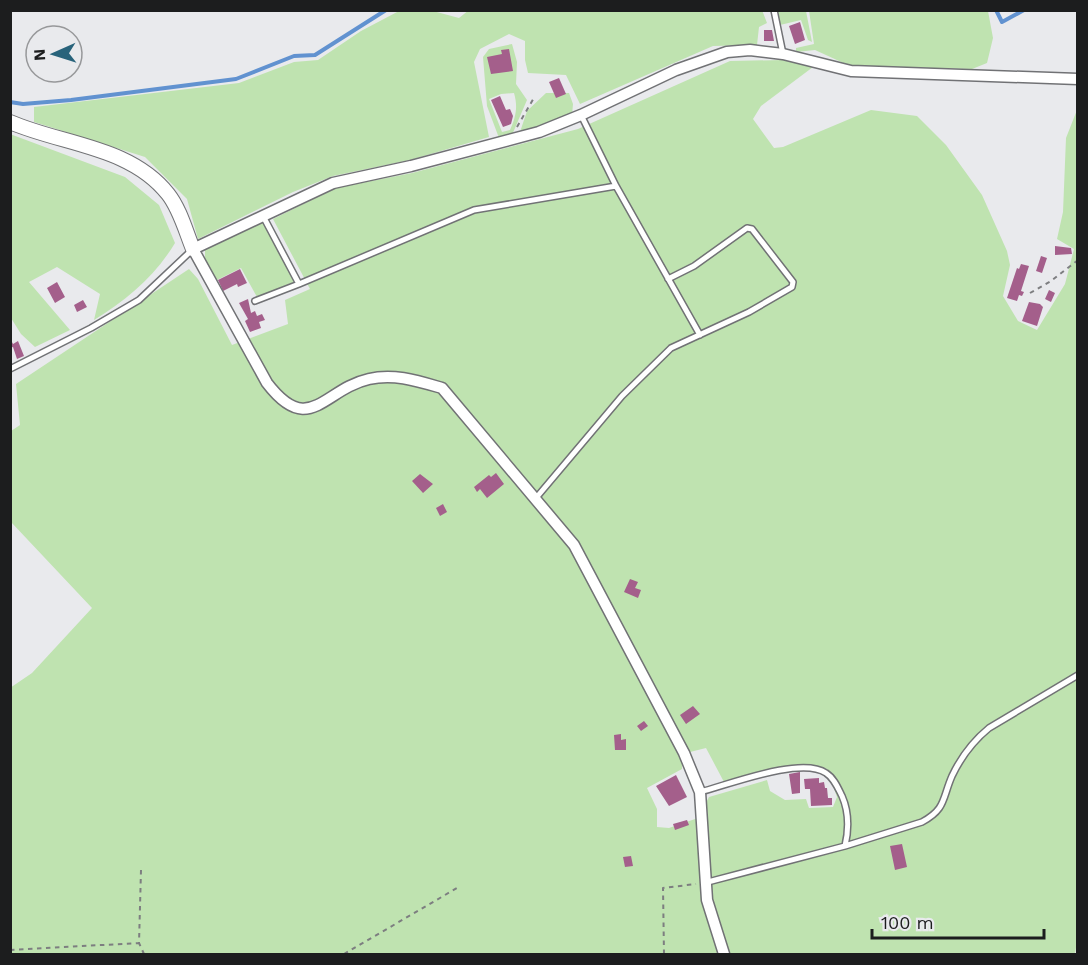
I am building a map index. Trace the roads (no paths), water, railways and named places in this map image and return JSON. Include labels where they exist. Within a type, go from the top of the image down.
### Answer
[{"type":"street","points":[[193,249],[333,183],[514,139],[581,115],[676,70],[716,55],[750,50],[783,54],[850,71],[1077,79]]},
{"type":"street","points":[[10,122],[104,152],[143,170],[170,196],[193,249],[267,383],[288,404],[302,410],[316,408],[367,379],[387,376],[411,379],[442,388],[451,395],[472,427],[536,498],[574,545],[684,753],[700,792],[704,826],[705,883],[710,914],[724,954]]},
{"type":"lane","points":[[774,10],[783,54]]},
{"type":"lane","points":[[581,115],[616,186],[700,335]]},
{"type":"lane","points":[[255,301],[474,210],[616,186]]},
{"type":"lane","points":[[263,216],[299,284]]},
{"type":"lane","points":[[536,498],[642,374],[671,348],[749,312],[792,287],[794,282],[752,229],[747,228],[694,266],[668,279]]},
{"type":"lane","points":[[10,369],[92,328],[138,300],[193,249]]},
{"type":"lane","points":[[705,883],[845,846],[922,822],[934,816],[943,804],[951,778],[965,751],[977,738],[989,728],[1077,675]]},
{"type":"lane","points":[[700,792],[785,770],[824,771],[832,778],[845,802],[849,832],[845,846]]},
{"type":"waterway","points":[[10,102],[23,104],[71,100],[236,79],[294,56],[315,55],[386,10]]},
{"type":"waterway","points":[[996,10],[1002,22],[1024,10]]}]
